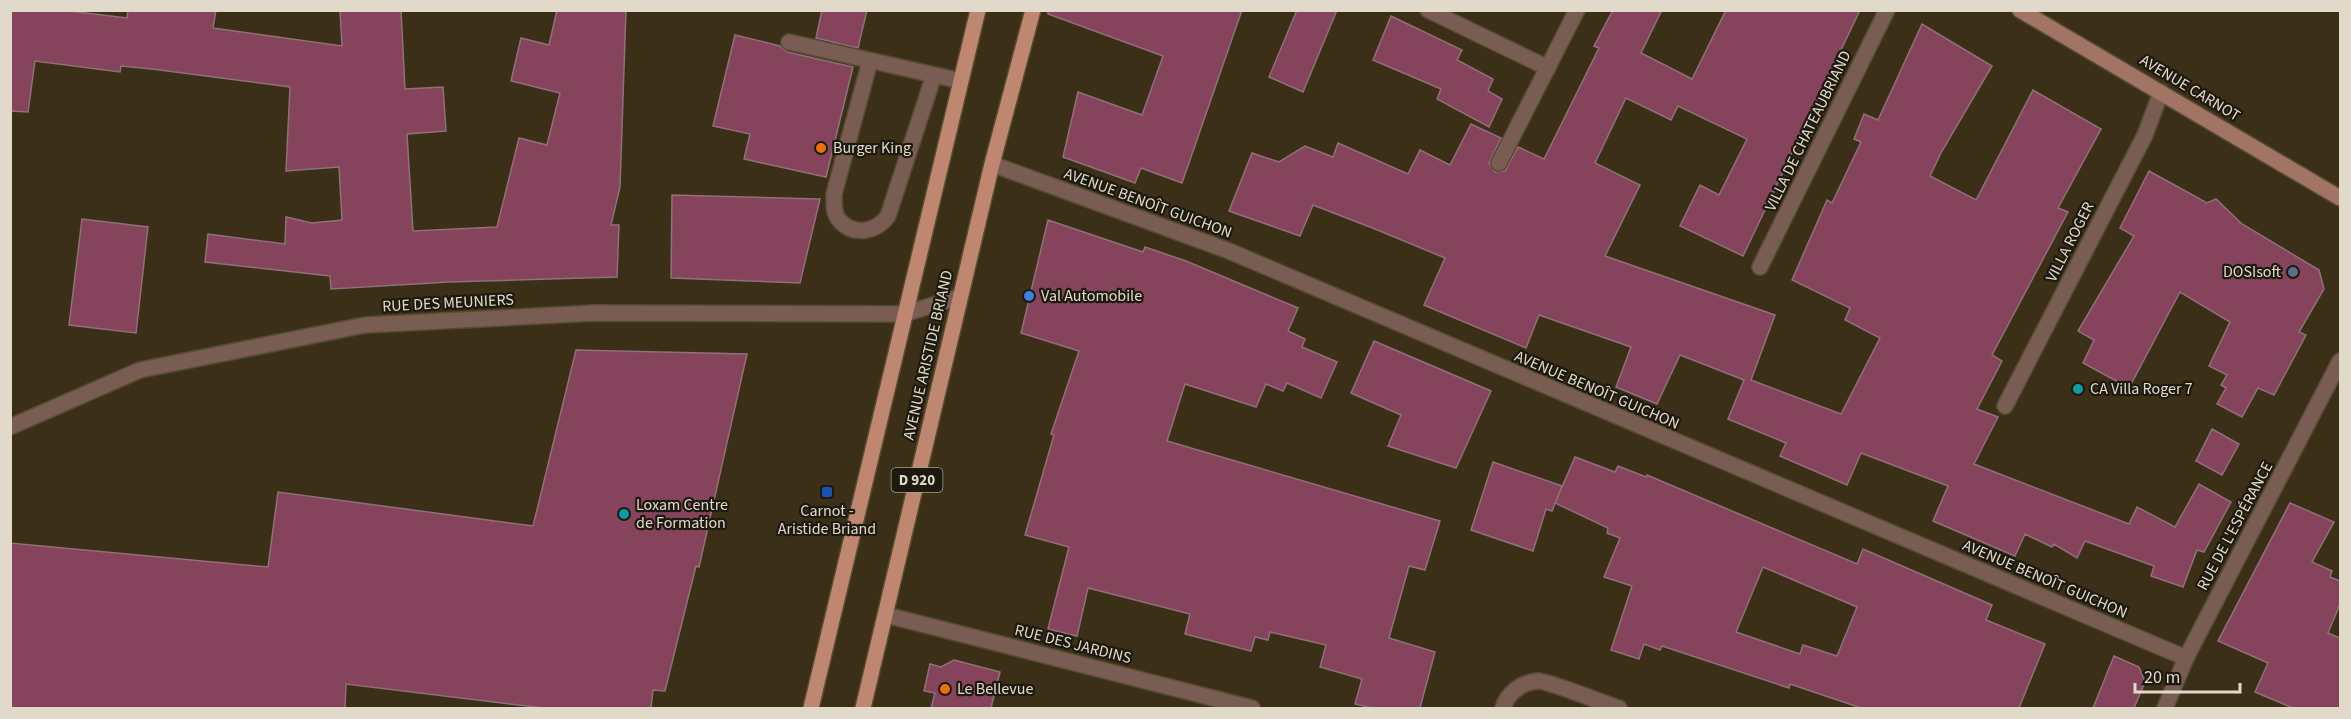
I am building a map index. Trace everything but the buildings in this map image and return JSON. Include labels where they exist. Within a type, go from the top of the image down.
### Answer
[{"type":"main road","name":"AVENUE ARISTIDE BRIAND","points":[[811,708],[978,10]]},
{"type":"main road","name":"AVENUE ARISTIDE BRIAND","points":[[863,708],[959,297],[1033,10]]},
{"type":"street","points":[[1428,10],[1548,68]]},
{"type":"street","points":[[1499,163],[1577,10]]},
{"type":"street","name":"VILLA DE CHATEAUBRIAND","points":[[1760,267],[1887,10]]},
{"type":"street","name":"AVENUE CARNOT","points":[[2020,10],[2340,198]]},
{"type":"street","points":[[789,42],[961,81]]},
{"type":"street","points":[[870,61],[834,194],[834,208],[838,220],[846,226],[870,231],[881,226],[888,216],[934,75]]},
{"type":"street","name":"VILLA ROGER","points":[[2005,406],[2145,135],[2161,92]]},
{"type":"street","name":"AVENUE BENOÎT GUICHON","points":[[992,164],[1229,251],[2186,658]]},
{"type":"street","name":"RUE DES MEUNIERS","points":[[10,427],[140,370],[365,325],[594,313],[904,314],[959,297]]},
{"type":"street","name":"RUE DE L'ESPÉRANCE","points":[[2165,708],[2186,658],[2340,362]]},
{"type":"street","name":"RUE DES JARDINS","points":[[886,615],[1252,708]]},
{"type":"street","points":[[1503,708],[1506,697],[1518,688],[1539,681],[1619,708]]},
{"type":"place","name":"Burger King","points":[[821,148]]},
{"type":"place","name":"DOSIsoft","points":[[2293,272]]},
{"type":"place","name":"Val Automobile","points":[[1029,296]]},
{"type":"place","name":"CA Villa Roger 7","points":[[2078,389]]},
{"type":"place","name":"Carnot - Aristide Briand","points":[[827,492]]},
{"type":"place","name":"Loxam Centre de Formation","points":[[624,514]]},
{"type":"place","name":"Le Bellevue","points":[[945,689]]}]
